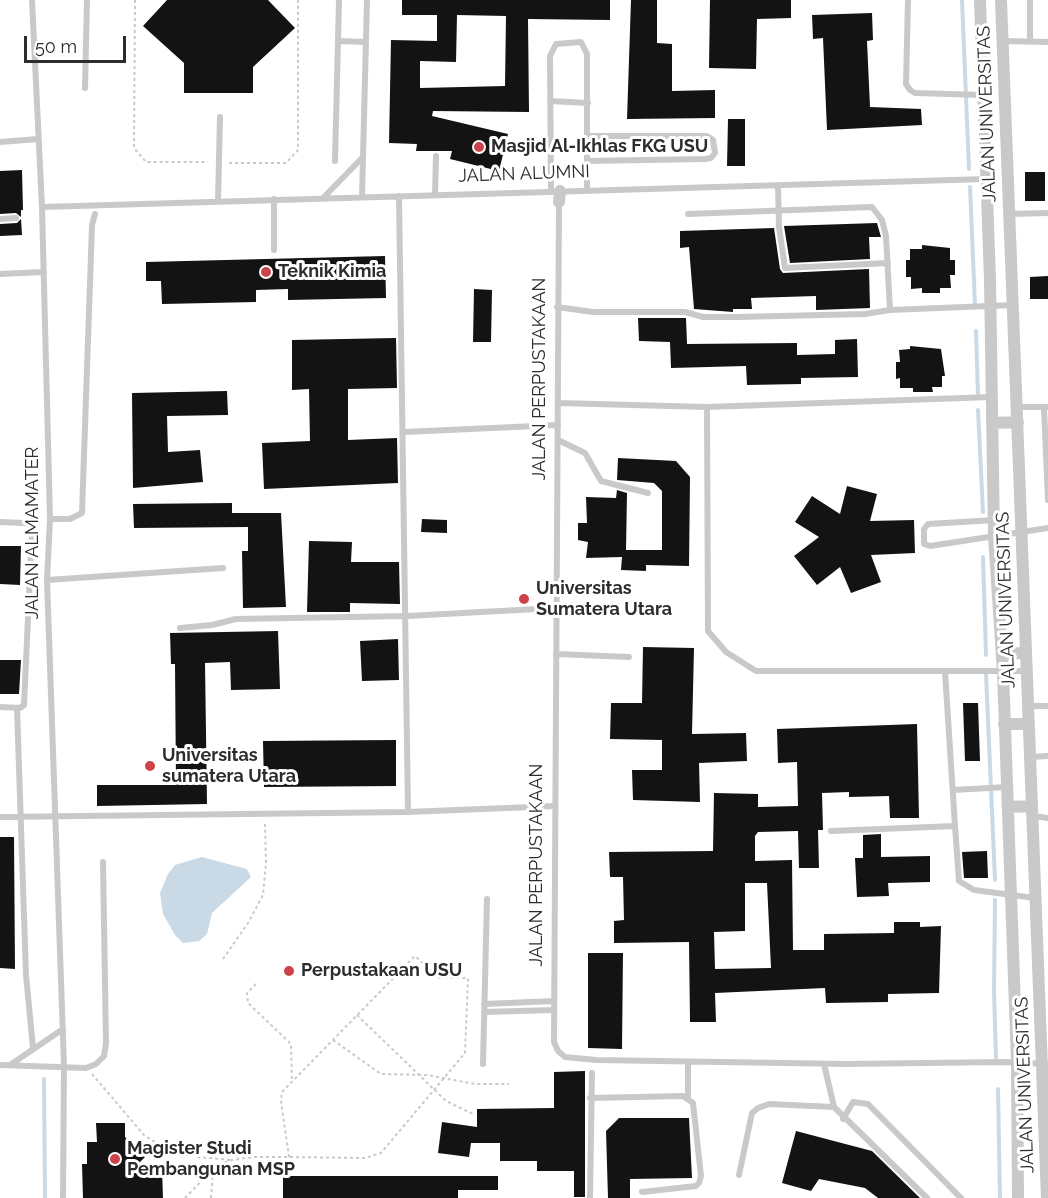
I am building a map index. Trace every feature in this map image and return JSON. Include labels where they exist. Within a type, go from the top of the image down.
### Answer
[{"type":"street","name":"JALAN UNIVERSITAS","points":[[980,0],[991,307],[994,536],[1003,672],[1017,1062],[1018,1198]]},
{"type":"street","name":"JALAN UNIVERSITAS","points":[[1001,0],[1036,898],[1043,938],[1047,1198]]},
{"type":"street","points":[[983,94],[1005,96]]},
{"type":"street","name":"JALAN ALUMNI","points":[[986,179],[1008,178]]},
{"type":"street","points":[[990,279],[1012,277]]},
{"type":"street","points":[[992,423],[1018,422]]},
{"type":"street","points":[[1002,654],[1026,653]]},
{"type":"street","points":[[1004,724],[1029,724]]},
{"type":"street","points":[[1008,807],[1033,811]]},
{"type":"lane","name":"JALAN ALMAMATER","points":[[32,0],[44,272],[50,519],[47,580],[64,1066],[63,1198]]},
{"type":"lane","points":[[85,88],[87,0]]},
{"type":"lane","points":[[335,161],[339,0]]},
{"type":"lane","points":[[362,197],[367,0]]},
{"type":"lane","points":[[908,0],[906,84],[910,90],[960,95],[983,94]]},
{"type":"lane","points":[[1030,0],[1030,41]]},
{"type":"lane","points":[[339,41],[366,42]]},
{"type":"lane","points":[[1003,41],[1048,42]]},
{"type":"lane","name":"JALAN PERPUSTAKAAN","points":[[588,103],[587,54],[580,42],[556,44],[552,48],[550,101],[556,195],[558,403],[554,1001],[554,1042],[558,1052],[565,1057],[688,1062],[824,1064],[1017,1062],[1045,1064]]},
{"type":"lane","points":[[550,101],[588,103],[587,190]]},
{"type":"lane","points":[[218,201],[220,117]]},
{"type":"lane","points":[[587,161],[705,159],[711,158],[715,153],[713,140],[707,136],[588,136]]},
{"type":"lane","points":[[0,142],[38,139]]},
{"type":"lane","points":[[435,195],[436,156]]},
{"type":"lane","points":[[324,197],[362,158]]},
{"type":"lane","name":"JALAN ALUMNI","points":[[42,207],[324,197],[556,195],[587,190],[986,179]]},
{"type":"lane","points":[[778,186],[786,268],[888,263]]},
{"type":"lane","points":[[399,196],[407,616],[408,812]]},
{"type":"lane","points":[[274,199],[274,250]]},
{"type":"lane","points":[[688,214],[872,207],[882,220],[888,263],[890,310]]},
{"type":"lane","points":[[1009,214],[1048,213]]},
{"type":"lane","points":[[50,519],[70,519],[82,513],[92,225],[95,214]]},
{"type":"lane","points":[[0,219],[16,218]]},
{"type":"lane","points":[[0,274],[44,272]]},
{"type":"lane","points":[[557,308],[593,312],[685,312],[703,317],[865,314],[890,310],[1013,305]]},
{"type":"lane","points":[[558,403],[707,407],[991,397]]},
{"type":"lane","points":[[707,407],[708,631],[726,652],[756,671],[1027,671]]},
{"type":"lane","points":[[1017,407],[1046,407],[1048,500]]},
{"type":"lane","points":[[404,432],[558,425]]},
{"type":"lane","points":[[558,440],[585,453],[605,484],[648,493]]},
{"type":"lane","points":[[995,520],[928,524],[924,529],[924,544],[930,546],[1048,528]]},
{"type":"lane","points":[[0,522],[24,523],[30,525],[32,531],[24,705],[17,708],[0,707]]},
{"type":"lane","points":[[47,580],[223,568]]},
{"type":"lane","points":[[180,628],[212,626],[236,619],[407,616],[556,608]]},
{"type":"lane","points":[[556,654],[629,657]]},
{"type":"lane","points":[[945,672],[959,881],[974,890],[1036,898]]},
{"type":"lane","points":[[1028,706],[1048,706]]},
{"type":"lane","points":[[17,708],[26,975],[33,1048]]},
{"type":"lane","points":[[1030,757],[1048,756]]},
{"type":"lane","points":[[953,790],[1007,787]]},
{"type":"lane","points":[[0,817],[408,812],[555,806]]},
{"type":"lane","points":[[1033,811],[1048,818]]},
{"type":"lane","points":[[831,831],[955,826]]},
{"type":"lane","points":[[0,1065],[86,1068],[96,1064],[104,1056],[106,1043],[103,862]]},
{"type":"lane","points":[[483,1064],[487,899]]},
{"type":"lane","points":[[484,1004],[554,1001]]},
{"type":"lane","points":[[484,1012],[554,1010]]},
{"type":"lane","points":[[10,1065],[63,1029]]},
{"type":"lane","points":[[642,1192],[696,1186],[702,1176],[693,1103],[688,1098],[688,1062]]},
{"type":"lane","points":[[824,1064],[834,1107],[843,1119],[927,1198]]},
{"type":"lane","points":[[590,1198],[592,1073]]},
{"type":"lane","points":[[590,1098],[688,1098]]},
{"type":"lane","points":[[843,1119],[853,1102],[868,1104],[961,1198]]},
{"type":"lane","points":[[739,1175],[752,1113],[758,1108],[769,1104],[834,1107]]},
{"type":"path","points":[[135,0],[134,148],[146,162],[286,163],[298,150],[298,0]]},
{"type":"path","points":[[224,959],[263,895],[266,863],[264,814]]},
{"type":"path","points":[[86,1068],[144,1135],[177,1152],[232,1160],[253,1157],[289,1157],[374,1157],[381,1153],[467,1048],[468,978],[439,978],[415,956],[292,1082],[281,1096],[289,1157],[289,1176]]},
{"type":"path","points":[[256,984],[247,993],[248,1003],[291,1044],[292,1082]]},
{"type":"path","points":[[357,1015],[434,1090],[456,1108],[473,1114]]},
{"type":"path","points":[[333,1040],[376,1072],[444,1078],[474,1084],[509,1084]]},
{"type":"path","points":[[185,1198],[213,1169],[232,1160]]},
{"type":"path","points":[[211,1198],[213,1169]]},
{"type":"water","points":[[202,857],[247,869],[251,877],[212,913],[207,934],[199,941],[183,943],[175,935],[163,914],[160,893],[168,874],[175,865]]},
{"type":"building","points":[[167,0],[268,0],[295,28],[253,67],[253,93],[184,93],[184,63],[143,26]]},
{"type":"building","points":[[402,0],[610,0],[610,20],[528,19],[529,112],[433,111],[432,116],[508,134],[499,171],[450,159],[452,151],[416,151],[417,144],[389,143],[391,40],[437,41],[437,15],[402,15]],"holes":[[[457,15],[506,16],[505,86],[420,88],[420,61],[456,62]]]},
{"type":"building","points":[[631,0],[657,0],[657,43],[672,44],[672,91],[715,90],[715,118],[627,119]]},
{"type":"building","points":[[710,0],[791,0],[791,18],[757,19],[756,69],[709,68]]},
{"type":"building","points":[[872,13],[873,40],[867,41],[870,107],[921,109],[922,125],[827,130],[823,38],[813,39],[812,15]]},
{"type":"building","points":[[728,119],[745,119],[745,166],[727,166]]},
{"type":"building","points":[[22,170],[23,210],[21,210],[21,217],[16,213],[0,214],[0,171]]},
{"type":"building","points":[[1025,172],[1045,172],[1045,201],[1025,201]]},
{"type":"building","points":[[21,219],[22,235],[0,236],[0,224],[17,223]]},
{"type":"building","points":[[877,223],[881,237],[869,237],[870,259],[790,263],[784,226]]},
{"type":"building","points":[[774,228],[780,269],[783,273],[869,269],[870,308],[816,310],[816,296],[751,298],[752,309],[733,309],[733,312],[694,309],[689,247],[680,248],[680,231]]},
{"type":"building","points":[[922,245],[950,248],[950,260],[955,260],[955,275],[950,275],[951,288],[940,288],[940,293],[922,293],[922,288],[911,289],[911,277],[906,277],[906,260],[910,260],[910,249],[922,249]]},
{"type":"building","name":"Teknik Kimia","points":[[385,256],[386,298],[288,300],[288,289],[256,290],[256,302],[162,304],[161,281],[146,281],[146,262]]},
{"type":"building","points":[[1048,276],[1048,299],[1030,299],[1030,277]]},
{"type":"building","points":[[474,289],[492,290],[491,342],[473,342]]},
{"type":"building","points":[[638,318],[686,318],[687,344],[797,343],[797,355],[835,354],[835,340],[857,339],[858,377],[801,378],[801,384],[747,385],[746,366],[671,368],[670,342],[639,341]]},
{"type":"building","points":[[396,338],[397,388],[348,389],[348,440],[397,438],[398,483],[264,489],[262,443],[310,441],[309,389],[292,390],[292,340]]},
{"type":"building","points":[[910,346],[941,349],[945,376],[942,376],[942,387],[932,387],[933,392],[913,392],[913,388],[900,388],[900,378],[896,379],[896,362],[900,362],[899,350],[910,349]]},
{"type":"building","points":[[227,391],[228,415],[167,416],[168,452],[200,450],[203,482],[133,488],[132,393]]},
{"type":"building","points":[[618,458],[676,461],[690,477],[689,566],[646,565],[646,571],[621,570],[622,557],[586,558],[588,542],[578,540],[578,523],[587,523],[586,497],[616,498],[617,490],[627,493],[626,550],[662,550],[662,491],[654,483],[617,480]]},
{"type":"building","points":[[847,486],[877,494],[870,521],[914,520],[915,553],[871,555],[881,582],[851,593],[840,567],[817,585],[794,556],[819,537],[795,522],[812,496],[840,514]]},
{"type":"building","points":[[232,503],[232,513],[281,513],[286,607],[243,608],[242,551],[248,551],[248,527],[134,528],[133,504]]},
{"type":"building","points":[[422,519],[447,520],[447,533],[421,532]]},
{"type":"building","points":[[309,541],[352,542],[351,562],[399,562],[400,604],[350,603],[350,612],[307,612]]},
{"type":"building","points":[[0,546],[21,546],[20,585],[0,584]]},
{"type":"building","points":[[278,631],[280,689],[231,690],[230,662],[205,663],[207,804],[97,806],[97,785],[176,785],[175,664],[171,664],[170,633]]},
{"type":"building","points":[[398,639],[399,680],[362,681],[360,641]]},
{"type":"building","points":[[643,647],[694,648],[692,734],[746,733],[747,761],[699,763],[700,802],[633,800],[632,770],[662,770],[662,740],[610,739],[611,703],[642,703]]},
{"type":"building","points":[[0,660],[21,660],[19,694],[0,694]]},
{"type":"building","points":[[963,703],[978,703],[980,761],[965,761]]},
{"type":"building","points":[[917,724],[919,818],[890,818],[889,796],[849,797],[849,792],[822,793],[823,830],[818,830],[819,868],[799,868],[798,831],[758,832],[755,836],[755,861],[792,860],[793,950],[824,950],[824,934],[894,933],[894,922],[920,922],[920,927],[941,926],[939,993],[888,994],[888,1002],[826,1003],[825,988],[715,993],[716,1022],[690,1022],[689,942],[614,943],[614,921],[624,920],[623,877],[610,877],[609,852],[713,851],[714,793],[758,794],[758,807],[798,806],[797,762],[778,763],[777,729]],"holes":[[[745,883],[767,883],[771,968],[715,969],[714,932],[745,931]]]},
{"type":"building","points":[[396,740],[396,786],[264,787],[263,741]]},
{"type":"building","points":[[881,834],[881,857],[930,856],[930,882],[888,883],[889,896],[857,897],[855,858],[863,858],[863,835]]},
{"type":"building","points":[[0,837],[14,837],[15,969],[0,968]]},
{"type":"building","points":[[987,851],[988,878],[964,878],[962,852]]},
{"type":"building","points":[[588,953],[623,953],[622,1049],[588,1048]]},
{"type":"building","points":[[585,1071],[585,1197],[574,1197],[574,1171],[537,1171],[537,1161],[500,1161],[500,1143],[471,1143],[469,1157],[438,1153],[442,1122],[477,1127],[477,1109],[554,1108],[554,1072]]},
{"type":"building","points":[[619,1118],[689,1118],[692,1178],[630,1179],[630,1198],[608,1198],[606,1131]]},
{"type":"building","name":"Magister Studi Pembangunan MSP","points":[[96,1123],[125,1123],[125,1137],[145,1157],[133,1169],[162,1169],[163,1198],[83,1198],[82,1164],[87,1164],[87,1142],[97,1142]]},
{"type":"building","points":[[796,1131],[872,1151],[920,1198],[878,1198],[865,1188],[819,1179],[811,1191],[782,1183]]},
{"type":"building","points":[[283,1176],[498,1176],[498,1190],[458,1190],[458,1198],[283,1198]]},
{"type":"waterway","points":[[962,0],[969,169]]},
{"type":"waterway","points":[[970,187],[975,305]]},
{"type":"waterway","points":[[976,331],[978,396]]},
{"type":"waterway","points":[[978,410],[983,512]]},
{"type":"waterway","points":[[983,557],[986,655]]},
{"type":"waterway","points":[[986,674],[995,880]]},
{"type":"waterway","points":[[995,900],[996,1058]]},
{"type":"waterway","points":[[44,1079],[45,1198]]},
{"type":"waterway","points":[[998,1089],[1000,1198]]},
{"type":"place","name":"Masjid Al-Ikhlas FKG USU","points":[[479,147]]},
{"type":"place","name":"Teknik Kimia","points":[[266,272]]},
{"type":"place","name":"Universitas Sumatera Utara","points":[[524,599]]},
{"type":"place","name":"Universitas sumatera Utara","points":[[150,766]]},
{"type":"place","name":"Perpustakaan USU","points":[[289,971]]},
{"type":"place","name":"Magister Studi Pembangunan MSP","points":[[115,1159]]}]
